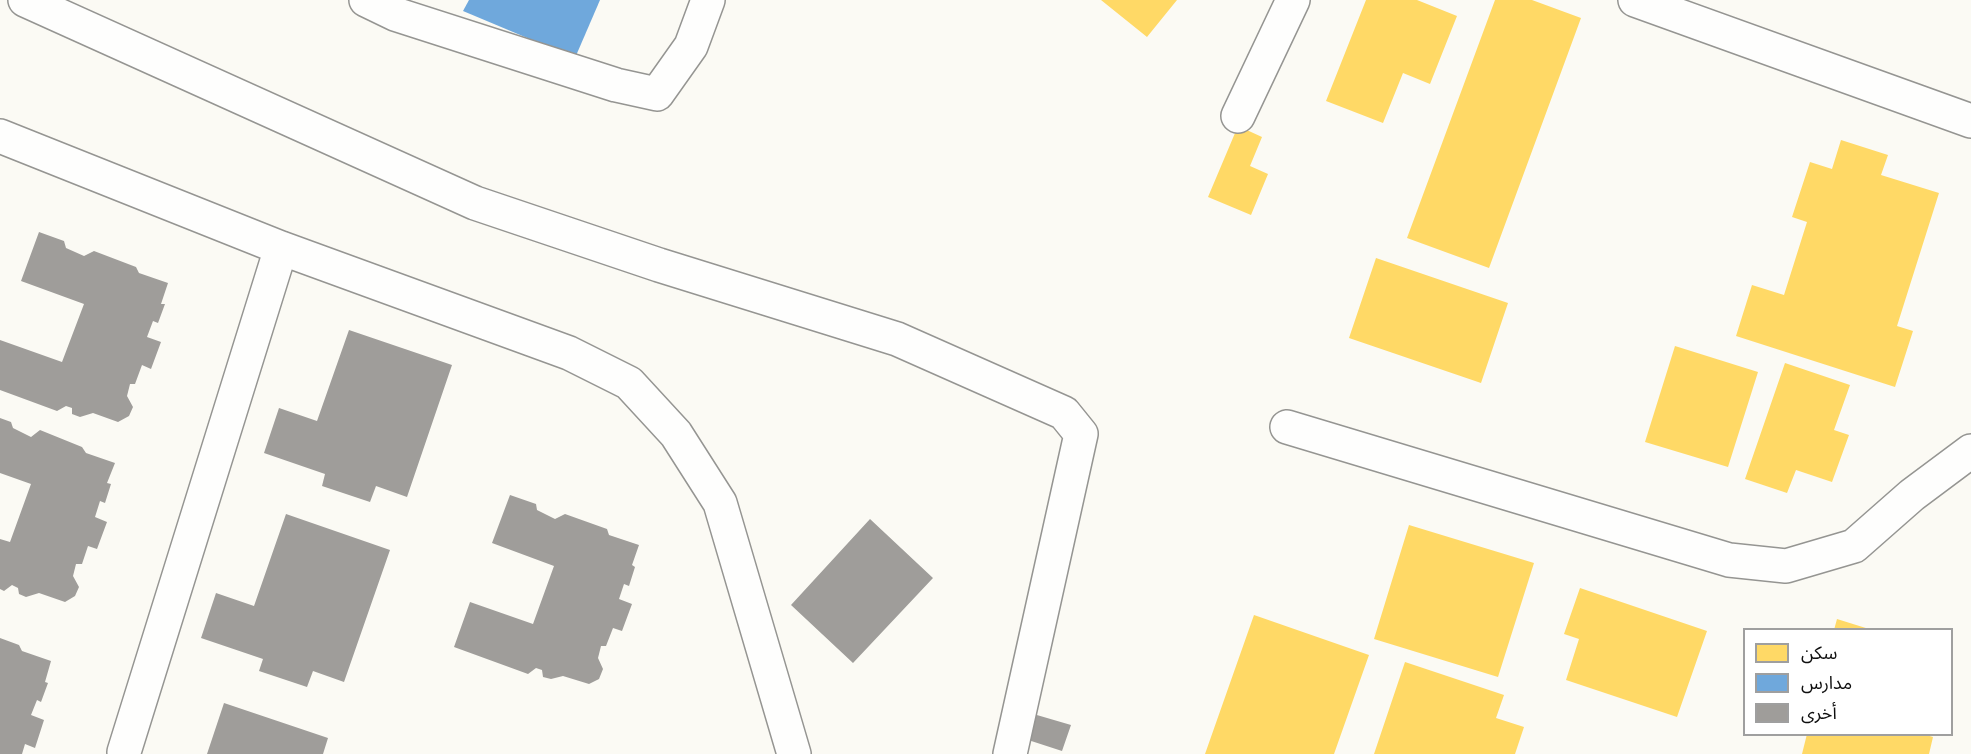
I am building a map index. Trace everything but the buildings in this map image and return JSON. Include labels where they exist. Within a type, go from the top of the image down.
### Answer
[{"type":"street","points":[[25,0],[475,203],[659,265],[897,339],[1064,413],[1081,434],[1077,461],[1010,754]]},
{"type":"street","points":[[366,0],[395,14],[527,57],[616,85],[657,94],[691,46],[708,0]]},
{"type":"street","points":[[1238,116],[1293,0]]},
{"type":"street","points":[[1635,0],[1971,121]]},
{"type":"street","points":[[0,136],[281,248],[569,353],[629,383],[676,434],[720,503],[794,754]]},
{"type":"street","points":[[124,752],[281,248]]},
{"type":"street","points":[[1287,427],[1729,560],[1786,566],[1854,546],[1912,495],[1971,451]]}]
